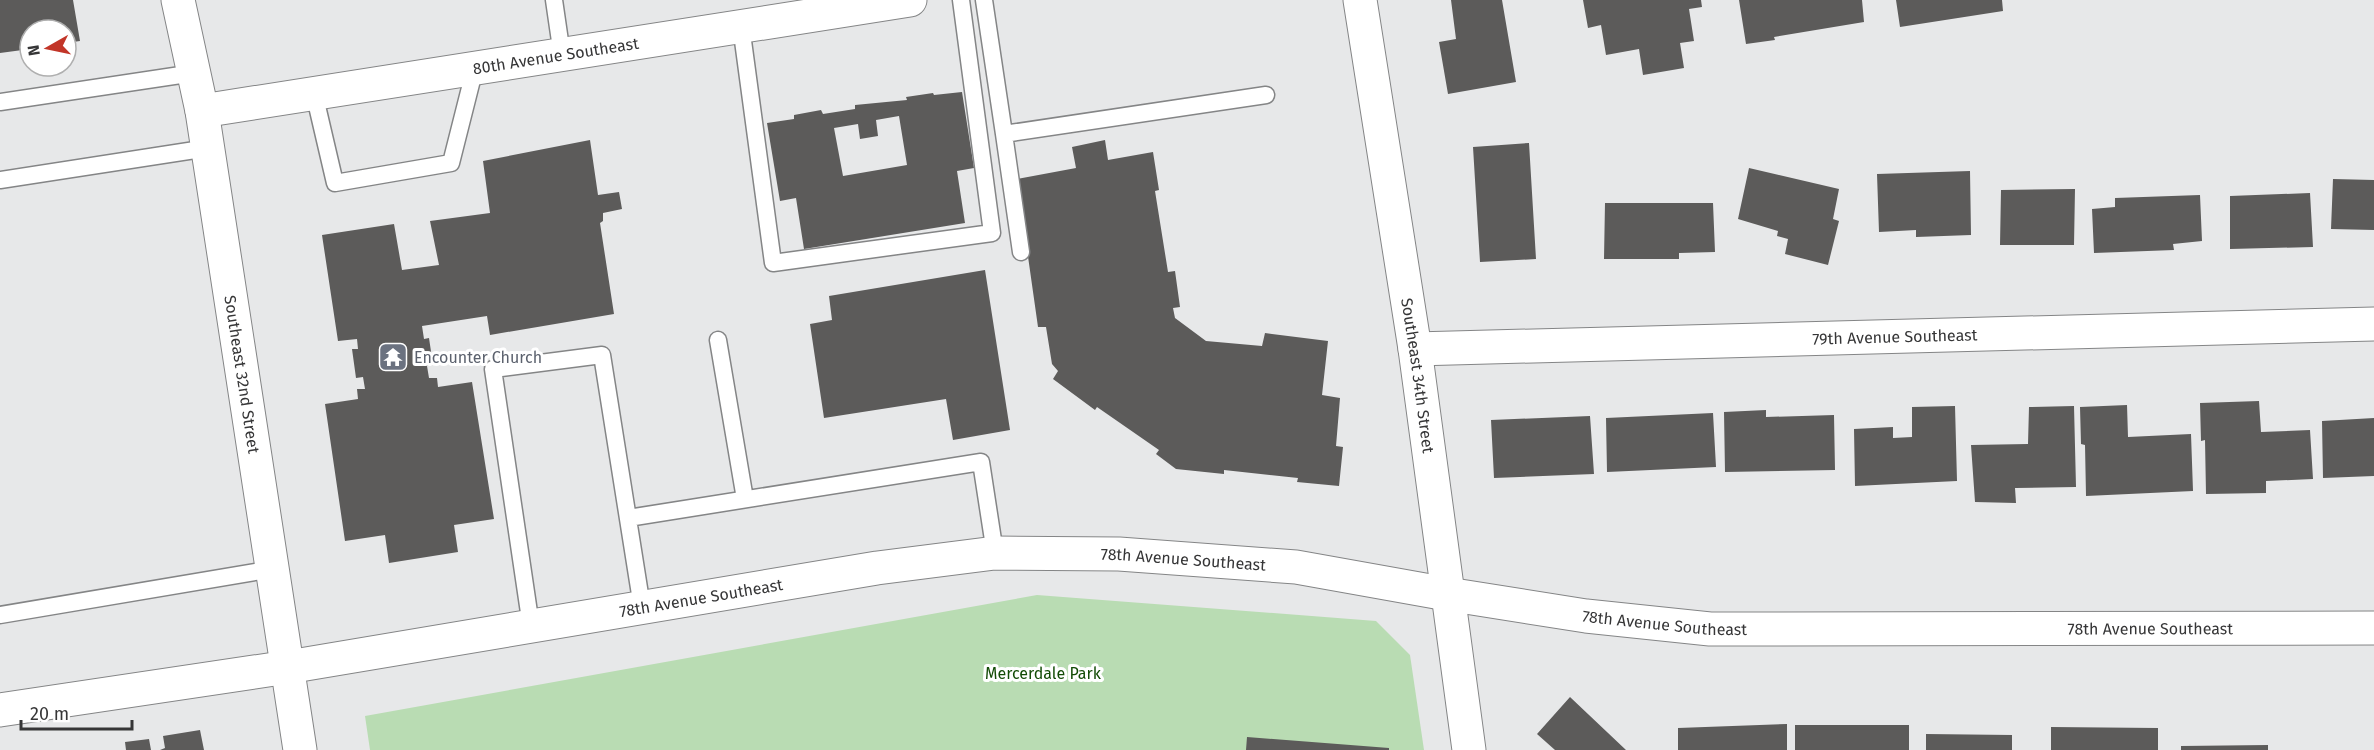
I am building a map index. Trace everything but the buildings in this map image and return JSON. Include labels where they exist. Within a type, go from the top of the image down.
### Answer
[{"type":"street","name":"Southeast 32nd Street","points":[[178,0],[202,111],[300,750]]},
{"type":"street","name":"80th Avenue Southeast","points":[[202,111],[910,0]]},
{"type":"street","name":"Southeast 34th Street","points":[[1360,0],[1414,350],[1469,750]]},
{"type":"street","name":"79th Avenue Southeast","points":[[1414,350],[2374,324]]},
{"type":"street","name":"78th Avenue Southeast","points":[[0,710],[288,667],[877,568],[995,553],[1119,554],[1296,567],[1586,616],[1710,629],[2374,628]]},
{"type":"lane","points":[[554,0],[562,55]]},
{"type":"lane","points":[[741,26],[772,263],[992,233],[961,0]]},
{"type":"lane","points":[[984,0],[1022,252]]},
{"type":"lane","points":[[314,93],[335,183],[451,163],[475,68]]},
{"type":"lane","points":[[0,102],[194,73]]},
{"type":"lane","points":[[1004,134],[1266,95]]},
{"type":"lane","points":[[0,180],[208,148]]},
{"type":"lane","points":[[718,340],[745,499]]},
{"type":"lane","points":[[531,626],[493,369],[602,355],[642,608]]},
{"type":"lane","points":[[628,518],[981,462],[995,553]]},
{"type":"lane","points":[[0,615],[273,569]]},
{"type":"green space","name":"Mercerdale Park","points":[[1037,595],[1376,621],[1410,655],[1424,750],[370,750],[365,716]]},
{"type":"place","name":"Encounter Church","points":[[393,357]]}]
